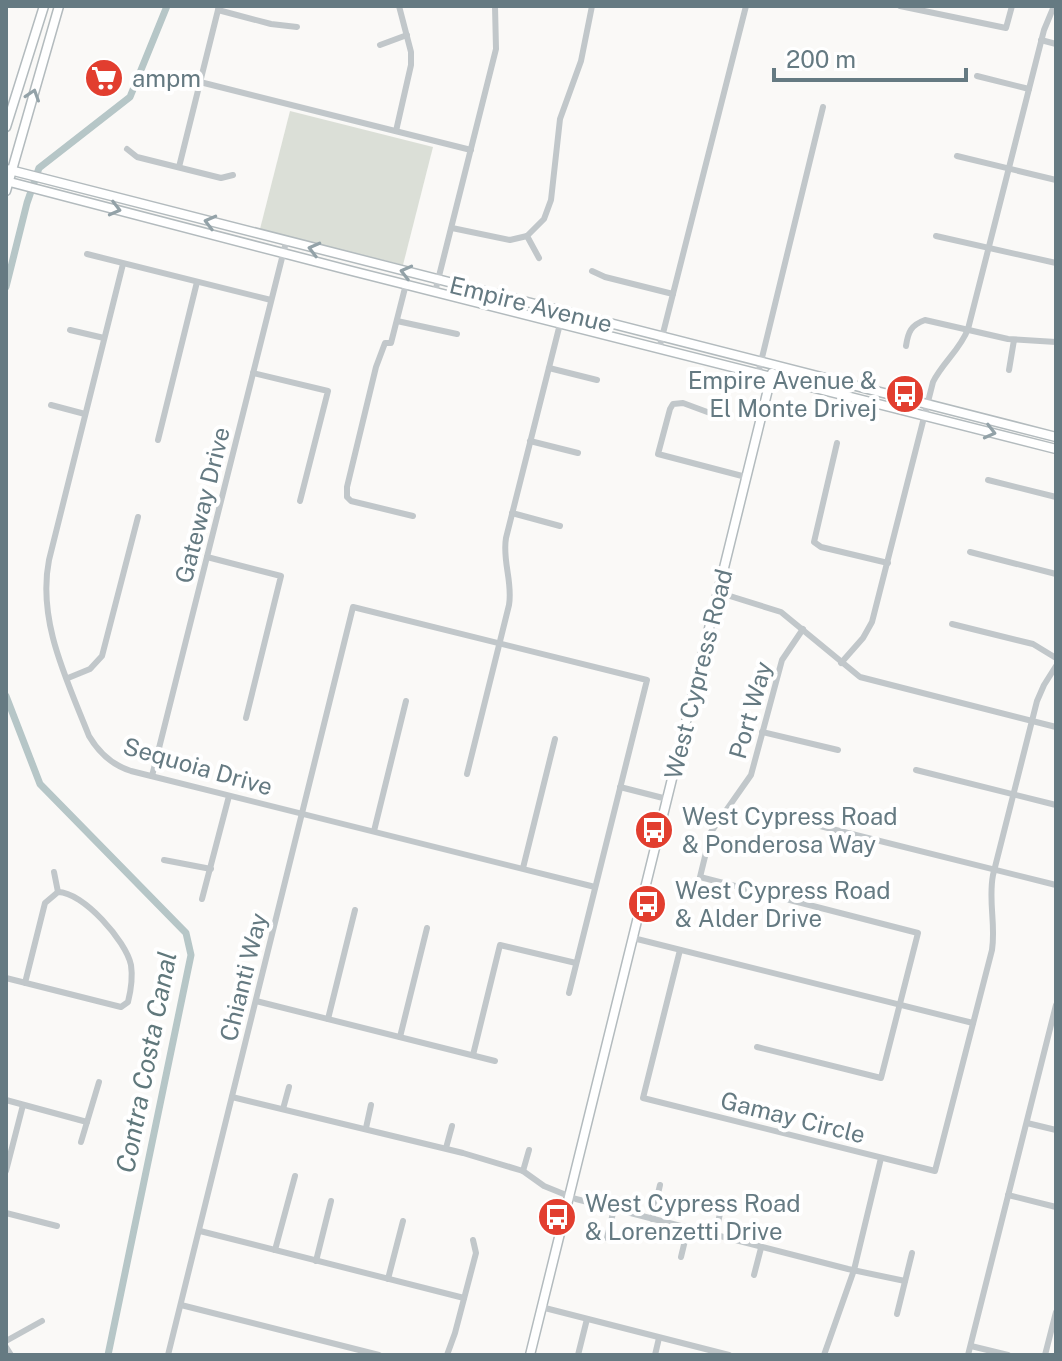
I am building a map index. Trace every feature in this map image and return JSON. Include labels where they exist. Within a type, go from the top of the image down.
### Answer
[{"type":"main road","points":[[6,127],[44,6]]},
{"type":"main road","points":[[7,185],[59,6]]},
{"type":"main road","name":"Empire Avenue","points":[[9,170],[1056,437]]},
{"type":"main road","name":"Empire Avenue","points":[[7,185],[26,186],[1056,449]]},
{"type":"main road","name":"West Cypress Road","points":[[530,1355],[774,366]]},
{"type":"street","points":[[396,131],[411,65],[411,52],[399,6]]},
{"type":"street","points":[[435,292],[496,49],[495,6]]},
{"type":"street","points":[[452,228],[510,240],[527,236],[544,219],[549,209],[560,119],[581,61],[592,6]]},
{"type":"street","points":[[659,349],[746,6]]},
{"type":"street","points":[[900,6],[1006,28],[1012,6]]},
{"type":"street","points":[[841,663],[863,638],[872,622],[938,373],[960,348],[968,329],[1041,40],[1054,6]]},
{"type":"street","points":[[179,167],[218,8],[271,24],[297,27]]},
{"type":"street","points":[[380,45],[407,35]]},
{"type":"street","points":[[1041,40],[1056,44]]},
{"type":"street","points":[[977,76],[1029,89]]},
{"type":"street","points":[[200,82],[471,150]]},
{"type":"street","points":[[758,374],[823,107]]},
{"type":"street","points":[[127,149],[137,157],[221,178],[233,175]]},
{"type":"street","points":[[957,156],[1056,180]]},
{"type":"street","points":[[527,236],[539,258]]},
{"type":"street","points":[[936,236],[1056,263]]},
{"type":"street","name":"Gateway Drive","points":[[152,776],[286,242]]},
{"type":"street","points":[[87,254],[271,300]]},
{"type":"street","name":"Sequoia Drive","points":[[123,264],[45,584],[48,624],[89,736],[97,749],[123,768],[595,887]]},
{"type":"street","points":[[592,271],[673,294]]},
{"type":"street","points":[[158,440],[197,282]]},
{"type":"street","points":[[406,284],[391,343],[385,343],[376,367],[347,497],[351,501],[413,516]]},
{"type":"street","points":[[467,774],[511,595],[504,555],[512,513],[563,312]]},
{"type":"street","points":[[906,346],[908,332],[913,325],[925,320],[1014,340],[1056,342]]},
{"type":"street","points":[[397,321],[457,334]]},
{"type":"street","points":[[70,330],[104,338]]},
{"type":"street","points":[[1009,370],[1014,340]]},
{"type":"street","points":[[549,368],[597,380]]},
{"type":"street","points":[[253,373],[328,391],[300,501]]},
{"type":"street","points":[[710,413],[691,405],[673,404],[658,454],[746,477]]},
{"type":"street","points":[[51,405],[85,414]]},
{"type":"street","points":[[530,441],[578,453]]},
{"type":"street","points":[[837,443],[814,542],[821,547],[888,563]]},
{"type":"street","points":[[988,480],[1056,497]]},
{"type":"street","points":[[512,513],[560,526]]},
{"type":"street","points":[[68,678],[90,669],[102,656],[138,517]]},
{"type":"street","points":[[970,552],[1056,574]]},
{"type":"street","points":[[207,557],[281,576],[246,718]]},
{"type":"street","points":[[717,592],[775,609],[793,619],[850,671],[869,681],[1056,727]]},
{"type":"street","name":"Chianti Way","points":[[168,1355],[353,607],[500,643]]},
{"type":"street","points":[[952,624],[1033,644],[1056,658]]},
{"type":"street","name":"Port Way","points":[[803,629],[782,660],[751,775],[711,832],[700,877],[918,933],[899,1005]]},
{"type":"street","points":[[500,643],[647,680],[569,993]]},
{"type":"street","points":[[633,938],[973,1023],[994,934],[989,901],[995,869],[1032,721],[1044,685],[1056,666]]},
{"type":"street","points":[[374,831],[406,701]]},
{"type":"street","points":[[762,732],[838,750]]},
{"type":"street","points":[[523,868],[555,739]]},
{"type":"street","points":[[916,770],[1056,805]]},
{"type":"street","points":[[620,787],[667,799]]},
{"type":"street","points":[[202,899],[229,796]]},
{"type":"street","points":[[808,823],[1056,885]]},
{"type":"street","points":[[164,860],[211,869]]},
{"type":"street","points":[[54,872],[58,892]]},
{"type":"street","points":[[25,983],[45,903],[58,892]]},
{"type":"street","points":[[6,978],[125,1006],[132,980],[122,944],[82,901],[73,895],[58,892]]},
{"type":"street","points":[[328,1019],[355,910]]},
{"type":"street","points":[[400,1037],[427,928]]},
{"type":"street","points":[[473,1055],[500,945],[576,963]]},
{"type":"street","name":"Gamay Circle","points":[[680,950],[643,1098],[881,1158],[935,1171],[973,1023]]},
{"type":"street","points":[[256,1001],[495,1061]]},
{"type":"street","points":[[757,1047],[881,1078],[899,1005]]},
{"type":"street","points":[[968,1355],[1048,1052],[1056,1005]]},
{"type":"street","points":[[81,1142],[99,1082]]},
{"type":"street","points":[[283,1109],[289,1087]]},
{"type":"street","points":[[232,1097],[446,1148],[523,1171],[544,1186],[569,1197],[761,1248],[905,1281]]},
{"type":"street","points":[[6,1100],[87,1122]]},
{"type":"street","points":[[6,1171],[23,1105]]},
{"type":"street","points":[[366,1128],[371,1105]]},
{"type":"street","points":[[1027,1123],[1056,1130]]},
{"type":"street","points":[[446,1148],[452,1126]]},
{"type":"street","points":[[523,1171],[529,1150]]},
{"type":"street","points":[[824,1355],[854,1270],[881,1158]]},
{"type":"street","points":[[275,1250],[295,1176]]},
{"type":"street","points":[[652,1219],[660,1185]]},
{"type":"street","points":[[1008,1195],[1056,1207]]},
{"type":"street","points":[[316,1261],[331,1201]]},
{"type":"street","points":[[715,1235],[723,1201]]},
{"type":"street","points":[[607,1238],[614,1209]]},
{"type":"street","points":[[6,1213],[57,1226]]},
{"type":"street","points":[[388,1279],[403,1221]]},
{"type":"street","points":[[681,1257],[688,1228]]},
{"type":"street","points":[[200,1231],[464,1298]]},
{"type":"street","points":[[447,1355],[476,1253],[473,1240]]},
{"type":"street","points":[[754,1275],[761,1248]]},
{"type":"street","points":[[897,1314],[912,1253]]},
{"type":"street","points":[[181,1305],[379,1355]]},
{"type":"street","points":[[541,1307],[729,1355]]},
{"type":"street","points":[[1045,1355],[1056,1312]]},
{"type":"street","points":[[578,1355],[587,1319]]},
{"type":"street","points":[[11,1355],[6,1344],[42,1321]]},
{"type":"street","points":[[655,1355],[659,1338]]},
{"type":"street","points":[[971,1346],[1008,1355]]},
{"type":"shaded area","points":[[290,111],[433,147],[403,265],[260,229]]},
{"type":"waterway","name":"Contra Costa Canal","points":[[6,287],[39,168],[130,97],[167,6]]},
{"type":"waterway","name":"Contra Costa Canal","points":[[6,696],[40,784],[186,933],[191,955],[108,1355]]},
{"type":"place","name":"ampm","points":[[104,78]]},
{"type":"place","name":"Empire Avenue & El Monte Drivej","points":[[905,394]]},
{"type":"place","name":"West Cypress Road & Ponderosa Way","points":[[654,830]]},
{"type":"place","name":"West Cypress Road & Alder Drive","points":[[647,904]]},
{"type":"place","name":"West Cypress Road & Lorenzetti Drive","points":[[557,1217]]}]
